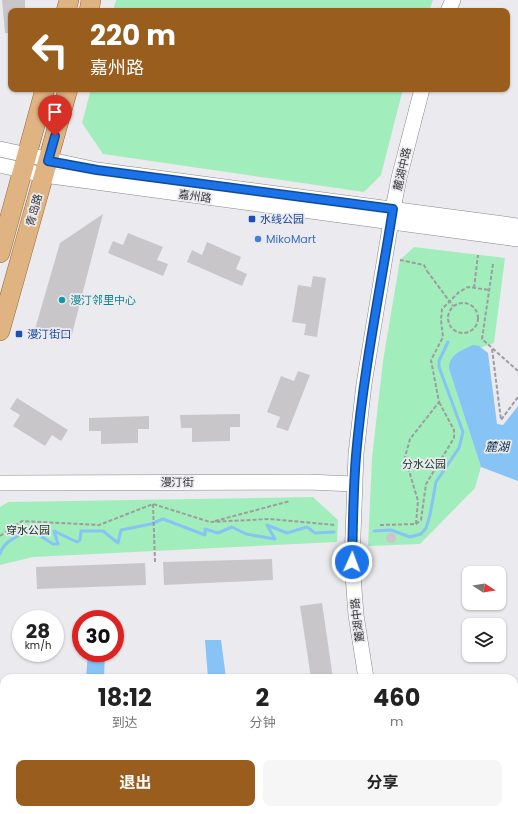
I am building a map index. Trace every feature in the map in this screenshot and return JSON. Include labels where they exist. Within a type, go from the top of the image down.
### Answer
[{"type":"main road","name":"青岛路","points":[[0,253],[45,92]]},
{"type":"main road","name":"青岛路","points":[[0,332],[67,92]]},
{"type":"street","name":"麓湖中路","points":[[365,674],[356,616],[352,562],[354,484],[364,384],[392,215],[400,171],[421,92]]},
{"type":"street","name":"嘉州路","points":[[0,149],[26,164]]},
{"type":"street","name":"嘉州路","points":[[0,166],[26,164],[46,168],[392,215]]},
{"type":"street","points":[[392,215],[518,226]]},
{"type":"street","points":[[392,215],[518,239]]},
{"type":"street","name":"漫汀街","points":[[0,483],[308,482],[354,484]]},
{"type":"path","points":[[474,288],[478,255]]},
{"type":"path","points":[[400,260],[424,266],[453,306]]},
{"type":"path","points":[[493,264],[482,339],[518,372]]},
{"type":"path","points":[[380,525],[416,524],[421,520],[426,484],[454,438],[454,430],[439,402],[431,360],[443,337],[441,320],[442,309],[459,292],[468,287],[490,290]]},
{"type":"path","points":[[462,302],[472,305],[478,313],[477,323],[471,331],[461,333],[452,329],[447,320],[448,314],[453,306],[462,302]]},
{"type":"path","points":[[492,348],[501,420],[517,401],[518,397]]},
{"type":"path","points":[[416,524],[418,501],[405,457],[410,439],[439,402]]},
{"type":"path","points":[[210,522],[290,501]]},
{"type":"path","points":[[153,504],[155,562]]},
{"type":"path","points":[[0,536],[22,521],[98,525],[153,504],[210,522],[270,519],[335,525]]},
{"type":"green space","points":[[116,0],[433,0],[430,8],[114,8]]},
{"type":"green space","points":[[90,92],[402,92],[381,175],[364,192],[103,154],[82,123]]},
{"type":"green space","name":"分水公园","points":[[414,247],[505,258],[494,343],[460,355],[449,369],[481,467],[475,488],[420,544],[368,546],[372,458],[383,361],[400,260]]},
{"type":"green space","name":"穿水公园","points":[[313,497],[338,520],[337,542],[33,557],[0,565],[0,507],[8,502]]},
{"type":"water","name":"麓湖","points":[[473,345],[479,346],[488,353],[497,424],[503,425],[518,406],[518,481],[481,467],[449,369],[453,356]]},
{"type":"water","points":[[205,640],[221,640],[225,674],[208,674]]},
{"type":"water","points":[[87,662],[105,662],[104,674],[86,674]]},
{"type":"building","points":[[2,0],[25,0],[25,8],[8,8],[8,33],[5,33]]},
{"type":"building","name":"漫汀邻里中心","points":[[103,214],[71,338],[35,329],[60,243]]},
{"type":"building","points":[[128,233],[163,247],[157,260],[168,264],[163,276],[108,253],[113,241],[123,245]]},
{"type":"building","points":[[207,242],[241,257],[236,269],[247,274],[242,286],[187,262],[192,250],[202,255]]},
{"type":"building","points":[[313,276],[326,278],[317,337],[304,335],[306,324],[292,322],[298,285],[311,287]]},
{"type":"building","points":[[298,371],[310,375],[288,431],[276,427],[280,417],[267,412],[281,376],[294,381]]},
{"type":"building","points":[[17,398],[68,430],[61,441],[52,435],[45,446],[13,426],[20,415],[10,409]]},
{"type":"building","points":[[240,414],[240,427],[230,427],[230,441],[192,442],[192,428],[181,428],[180,415]]},
{"type":"building","points":[[149,416],[149,429],[138,429],[138,443],[101,444],[101,431],[89,431],[89,418]]},
{"type":"building","points":[[389,533],[393,533],[395,534],[395,542],[389,543],[386,540],[386,536]]},
{"type":"building","points":[[272,559],[273,580],[164,585],[163,562]]},
{"type":"building","points":[[145,563],[146,585],[37,589],[36,567]]},
{"type":"building","points":[[322,603],[332,674],[310,674],[300,606]]},
{"type":"waterway","points":[[374,531],[391,530],[410,537],[421,534],[426,528],[430,515],[436,482],[459,448],[463,432],[439,367],[439,361],[448,342]]},
{"type":"waterway","points":[[0,554],[8,542],[31,530],[53,544],[58,544],[54,531],[77,542],[80,540],[81,531],[103,531],[118,543],[121,530],[151,524],[163,519],[205,535],[205,529],[218,533],[232,527],[246,534],[275,539],[267,525],[287,533],[307,527],[315,533],[334,532]]},
{"type":"place","name":"水线公园","points":[[252,219]]},
{"type":"place","name":"MikoMart","points":[[258,239]]},
{"type":"place","name":"漫汀邻里中心","points":[[62,300]]},
{"type":"place","name":"漫汀街口","points":[[19,334]]},
{"type":"route","points":[[55,136],[48,161],[97,170],[393,209],[364,384],[357,440],[352,562]]}]
